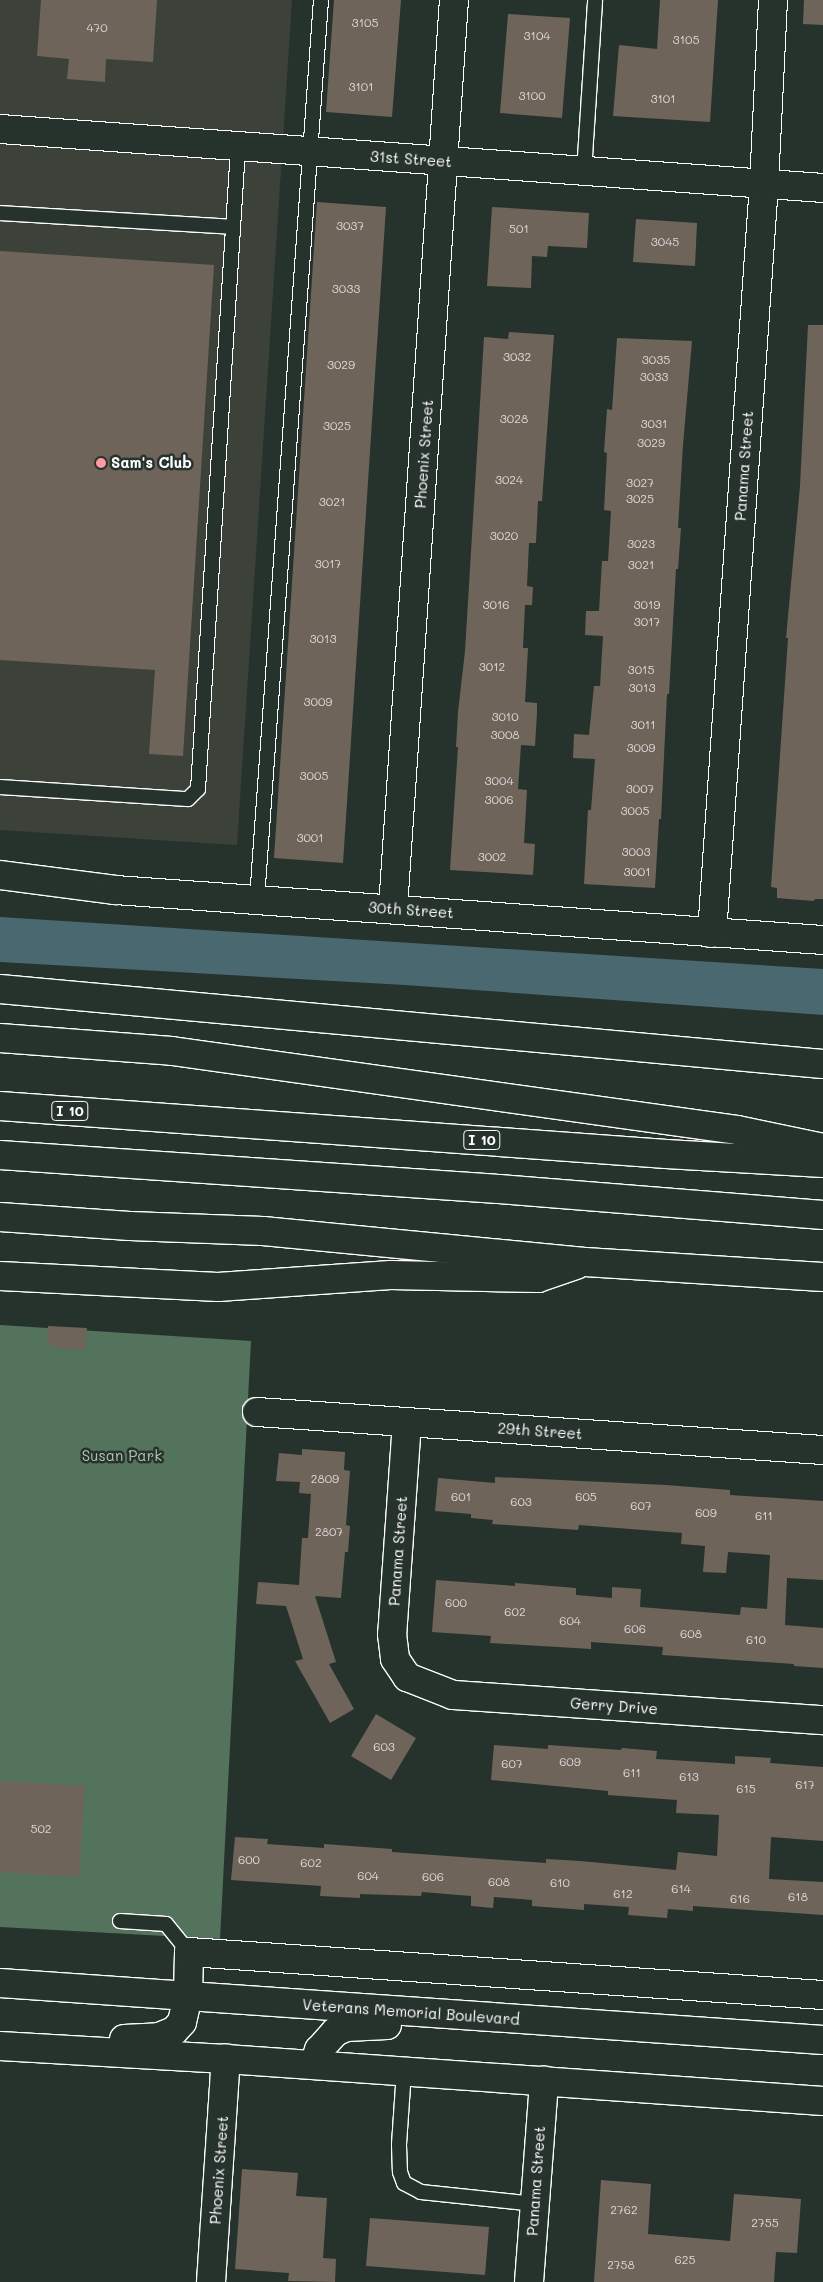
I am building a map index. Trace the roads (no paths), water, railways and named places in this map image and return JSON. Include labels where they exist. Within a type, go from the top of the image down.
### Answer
[{"type":"main road","name":"Phoenix Street","points":[[393,908],[454,0]]},
{"type":"main road","name":"Panama Street","points":[[712,933],[764,184],[773,0]]},
{"type":"main road","name":"31st Street","points":[[0,129],[823,188]]},
{"type":"main road","name":"30th Street","points":[[0,875],[115,890],[393,908],[823,940]]},
{"type":"main road","points":[[0,988],[823,1064]]},
{"type":"main road","points":[[0,1038],[172,1051],[737,1130],[823,1148]]},
{"type":"main road","name":"I 10","points":[[0,1106],[646,1153],[823,1163]]},
{"type":"main road","points":[[0,1155],[508,1190],[815,1215]]},
{"type":"main road","points":[[0,1217],[130,1226],[264,1231],[585,1262],[823,1277]]},
{"type":"main road","points":[[0,1276],[218,1287],[391,1275],[538,1278],[585,1262]]},
{"type":"main road","name":"29th Street","points":[[257,1412],[823,1450]]},
{"type":"main road","name":"Panama Street","points":[[407,1422],[392,1634],[395,1659],[408,1677]]},
{"type":"main road","name":"Gerry Drive","points":[[408,1677],[453,1695],[823,1720]]},
{"type":"main road","points":[[48,2049],[159,2037],[174,2031],[182,2022],[188,1996],[189,1952],[823,1995]]},
{"type":"main road","name":"Veterans Memorial Boulevard","points":[[0,1983],[823,2040]]},
{"type":"main road","points":[[314,2065],[319,2050],[327,2040],[335,2032],[346,2027],[536,2020]]},
{"type":"main road","points":[[0,2046],[226,2058],[823,2101]]},
{"type":"main road","name":"Phoenix Street","points":[[211,2282],[226,2058]]},
{"type":"main road","name":"Panama Street","points":[[529,2282],[544,2081]]},
{"type":"lane","points":[[257,899],[312,152],[321,0]]},
{"type":"lane","points":[[584,172],[596,0]]},
{"type":"lane","points":[[0,787],[188,800],[198,789],[238,147]]},
{"type":"lane","points":[[0,213],[233,227]]},
{"type":"lane","points":[[120,1920],[166,1924],[189,1952]]},
{"type":"lane","points":[[404,2071],[399,2145],[400,2172],[404,2183],[421,2192],[535,2204]]},
{"type":"water","points":[[0,917],[823,969],[823,1015],[405,985],[0,962]]},
{"type":"place","name":"Sam's Club","points":[[101,463]]},
{"type":"park label","name":"Susan Park","points":[[122,1456]]}]
